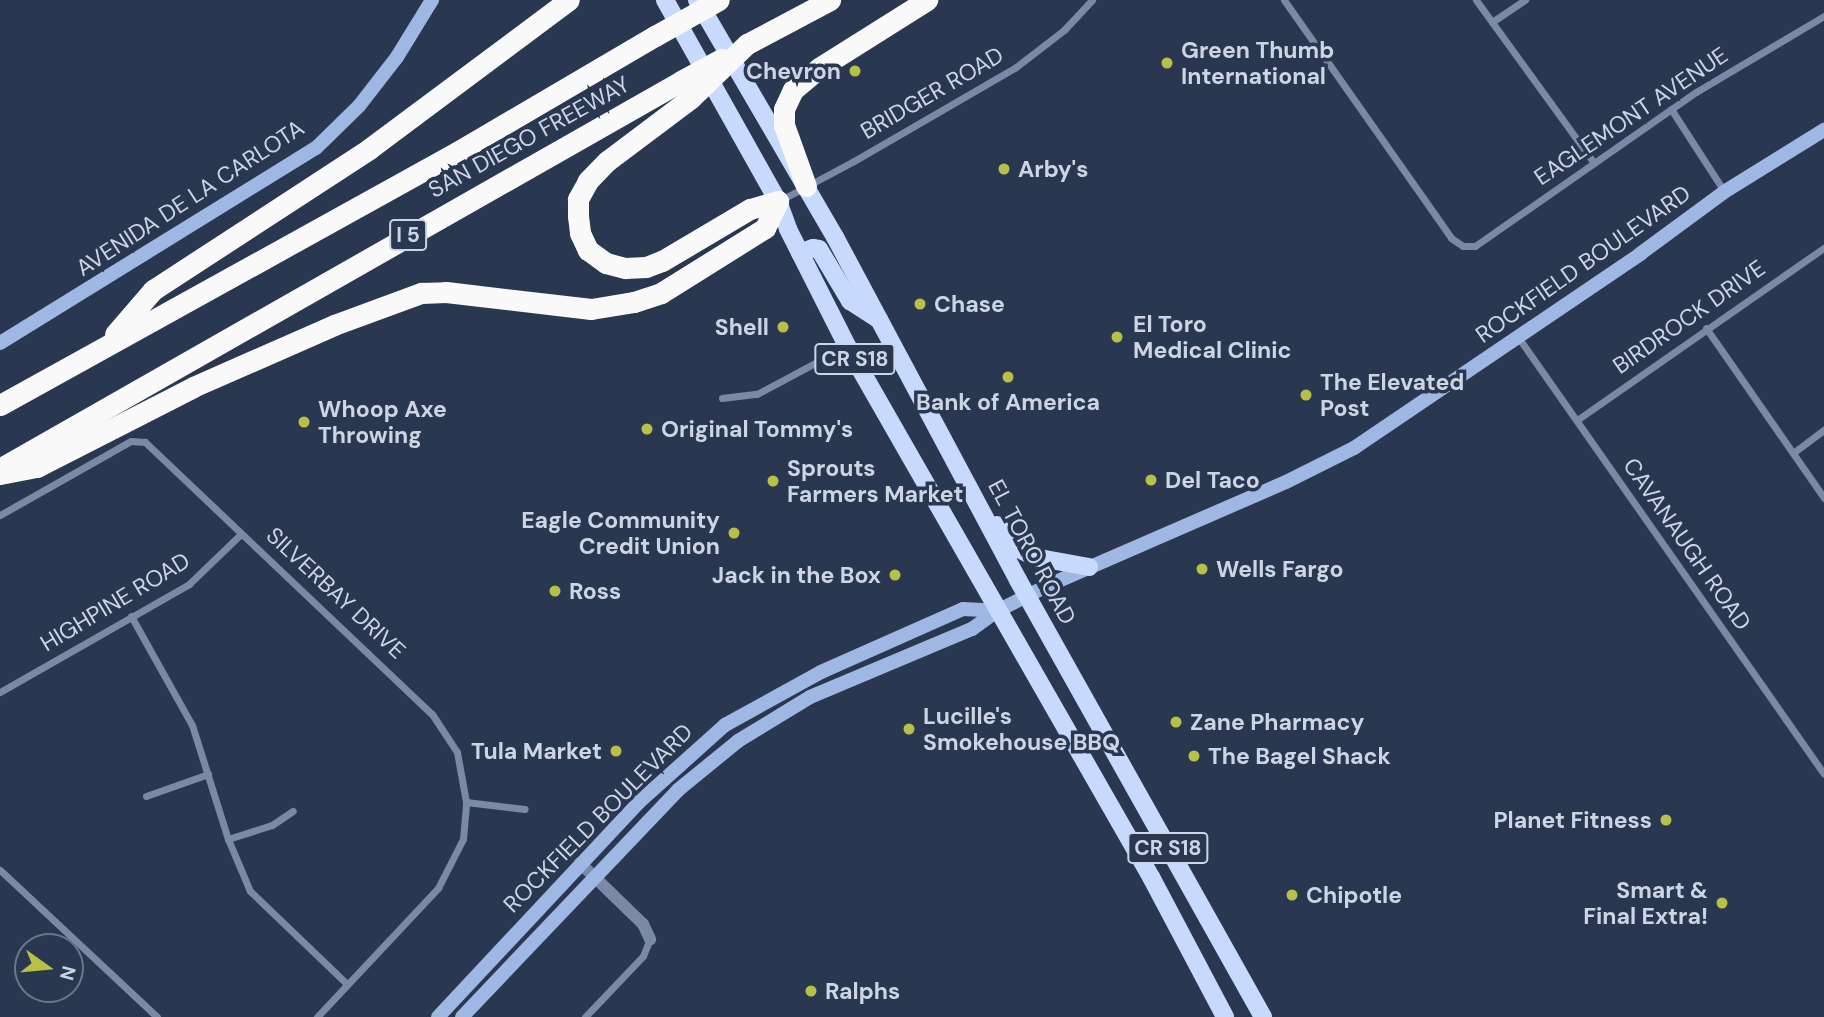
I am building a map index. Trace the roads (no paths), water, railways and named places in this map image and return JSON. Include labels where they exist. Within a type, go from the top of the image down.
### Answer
[{"type":"highway","points":[[108,342],[153,290],[369,149],[569,0]]},
{"type":"highway","points":[[655,36],[689,0]]},
{"type":"highway","name":"SAN DIEGO FREEWAY","points":[[0,405],[108,342],[457,152],[719,0]]},
{"type":"highway","points":[[778,201],[750,209],[662,261],[646,267],[625,268],[606,263],[588,250],[580,233],[578,199],[588,181],[607,161],[686,90],[747,44],[830,0]]},
{"type":"highway","points":[[806,186],[784,125],[784,109],[793,90],[819,68],[927,0]]},
{"type":"highway","name":"SAN DIEGO FREEWAY","points":[[0,471],[686,90]]},
{"type":"highway","points":[[0,471],[37,467],[193,387],[345,321],[421,293],[446,292],[591,309],[634,302],[661,293],[765,228],[778,201]]},
{"type":"main road","name":"AVENIDA DE LA CARLOTA","points":[[0,344],[316,148],[359,106],[397,57],[432,0]]},
{"type":"main road","name":"CR S18","points":[[665,0],[778,201],[800,253],[847,346],[1214,992],[1225,1017]]},
{"type":"main road","name":"EL TORO ROAD","points":[[697,0],[806,186],[1027,596],[1263,1017]]},
{"type":"main road","name":"ROCKFIELD BOULEVARD","points":[[462,1017],[678,790],[738,741],[810,697],[972,629],[997,611],[1027,596],[1329,462],[1383,431],[1640,254],[1724,192],[1824,130]]},
{"type":"main road","points":[[800,253],[813,248],[819,249],[849,300],[880,320]]},
{"type":"main road","points":[[981,507],[1027,554],[1089,567]]},
{"type":"main road","name":"ROCKFIELD BOULEVARD","points":[[438,1017],[580,863],[679,763],[725,725],[821,672],[963,610],[997,611]]},
{"type":"main road","points":[[1214,992],[1241,977]]},
{"type":"street","name":"BRIDGER ROAD","points":[[778,201],[1016,67],[1064,30],[1092,0]]},
{"type":"street","name":"EAGLEMONT AVENUE","points":[[1284,0],[1451,238],[1462,246],[1475,246],[1722,74],[1824,16]]},
{"type":"street","points":[[1476,0],[1594,163]]},
{"type":"street","points":[[1492,22],[1524,0]]},
{"type":"street","points":[[1671,109],[1724,192]]},
{"type":"street","name":"BIRDROCK DRIVE","points":[[1577,420],[1824,248]]},
{"type":"street","points":[[1706,328],[1824,498]]},
{"type":"street","name":"CAVANAUGH ROAD","points":[[1518,337],[1824,774]]},
{"type":"street","points":[[722,398],[757,394],[847,346]]},
{"type":"street","points":[[1793,453],[1824,430]]},
{"type":"street","name":"SILVERBAY DRIVE","points":[[0,515],[138,440],[150,447],[432,714],[457,752],[466,802],[463,839],[438,888],[317,1017]]},
{"type":"street","name":"HIGHPINE ROAD","points":[[0,692],[198,578],[242,534]]},
{"type":"street","points":[[131,616],[192,725],[240,873],[257,901],[347,984]]},
{"type":"street","points":[[145,796],[208,774]]},
{"type":"street","points":[[466,802],[525,809]]},
{"type":"street","points":[[228,839],[272,825],[293,811]]},
{"type":"street","points":[[580,863],[643,924],[650,939],[643,956],[585,1017]]},
{"type":"street","points":[[0,870],[157,1017]]},
{"type":"place","name":"Green Thumb International","points":[[1167,63]]},
{"type":"place","name":"Chevron","points":[[855,71]]},
{"type":"place","name":"Arby's","points":[[1004,169]]},
{"type":"place","name":"Chase","points":[[920,304]]},
{"type":"place","name":"Shell","points":[[783,327]]},
{"type":"place","name":"El Toro Medical Clinic","points":[[1117,337]]},
{"type":"place","name":"Bank of America","points":[[1008,377]]},
{"type":"place","name":"The Elevated Post","points":[[1306,395]]},
{"type":"place","name":"Whoop Axe Throwing","points":[[304,422]]},
{"type":"place","name":"Original Tommy's","points":[[647,429]]},
{"type":"place","name":"Del Taco","points":[[1151,480]]},
{"type":"place","name":"Sprouts Farmers Market","points":[[773,481]]},
{"type":"place","name":"Eagle Community Credit Union","points":[[734,533]]},
{"type":"place","name":"Wells Fargo","points":[[1202,569]]},
{"type":"place","name":"Jack in the Box","points":[[895,575]]},
{"type":"place","name":"Ross","points":[[555,591]]},
{"type":"place","name":"Zane Pharmacy","points":[[1176,722]]},
{"type":"place","name":"Lucille's Smokehouse BBQ","points":[[909,729]]},
{"type":"place","name":"Tula Market","points":[[616,751]]},
{"type":"place","name":"The Bagel Shack","points":[[1194,756]]},
{"type":"place","name":"Planet Fitness","points":[[1666,820]]},
{"type":"place","name":"Chipotle","points":[[1292,895]]},
{"type":"place","name":"Smart & Final Extra!","points":[[1722,903]]},
{"type":"place","name":"Ralphs","points":[[811,991]]}]
